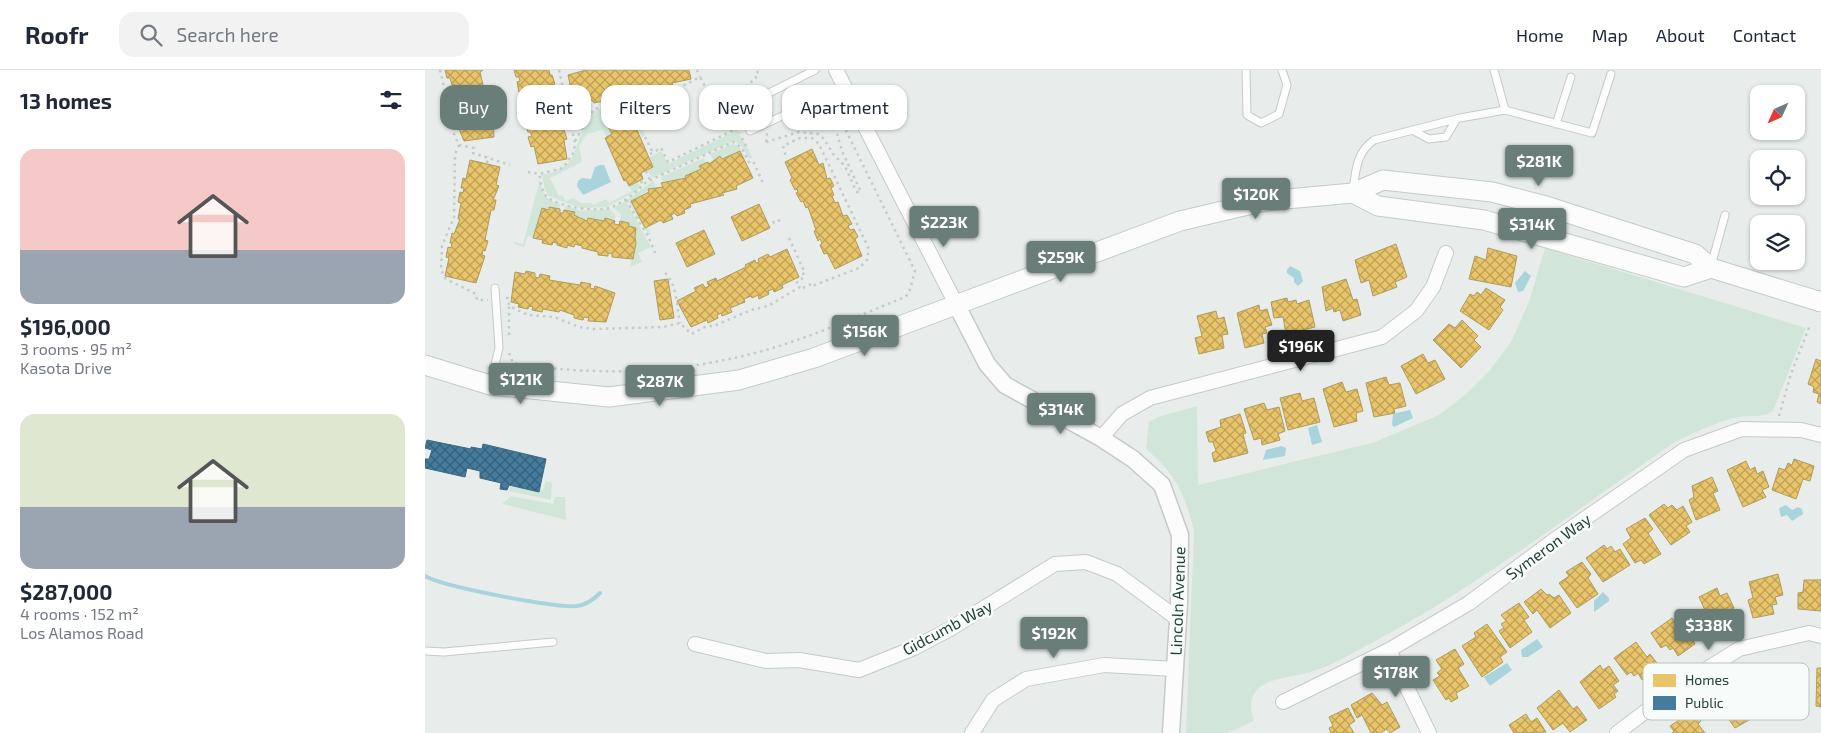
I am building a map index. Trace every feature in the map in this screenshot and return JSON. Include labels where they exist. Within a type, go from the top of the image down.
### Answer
[{"type":"main road","points":[[425,365],[490,385],[609,397],[739,380],[814,358],[1180,221],[1265,201],[1353,193],[1383,180],[1492,192],[1546,206],[1695,254],[1711,268],[1821,302]]},
{"type":"main road","points":[[1353,193],[1378,206],[1484,220],[1684,277],[1711,268]]},
{"type":"street","points":[[836,70],[844,85]]},
{"type":"street","points":[[867,130],[956,304]]},
{"type":"street","points":[[1101,438],[1122,414],[1150,398],[1381,337],[1416,311],[1433,287],[1446,253]]},
{"type":"street","name":"Lincoln Avenue","points":[[956,304],[987,364],[1005,385],[1101,438],[1133,459],[1162,485],[1180,535],[1178,619],[1171,733]]},
{"type":"street","name":"Symeron Way","points":[[1283,702],[1389,650],[1469,603],[1557,538],[1684,450],[1743,429],[1801,430],[1821,436]]},
{"type":"street","name":"Gidcumb Way","points":[[695,644],[766,661],[799,660],[859,670],[914,648],[950,629],[1055,564],[1086,562],[1117,574],[1178,619]]},
{"type":"street","points":[[1717,663],[1739,649],[1809,634],[1821,636]]},
{"type":"street","points":[[1389,650],[1429,733]]},
{"type":"street","points":[[972,733],[993,700],[1026,679],[1104,665],[1175,669]]},
{"type":"street","points":[[1617,733],[1643,713]]},
{"type":"lane","points":[[772,92],[815,70]]},
{"type":"lane","points":[[1246,70],[1247,115],[1261,123],[1279,114],[1287,85],[1282,70]]},
{"type":"lane","points":[[1494,70],[1505,110]]},
{"type":"lane","points":[[1353,193],[1358,157],[1365,146],[1374,140],[1412,130],[1505,110],[1592,133],[1611,74]]},
{"type":"lane","points":[[1556,124],[1571,77]]},
{"type":"lane","points":[[750,131],[782,116]]},
{"type":"lane","points":[[1412,130],[1429,139],[1446,137],[1456,120]]},
{"type":"lane","points":[[1711,268],[1725,215]]},
{"type":"lane","points":[[490,385],[499,348],[495,288]]},
{"type":"lane","points":[[425,650],[445,652],[553,642]]},
{"type":"path","points":[[440,70],[449,108],[449,123],[459,145],[455,154],[454,216],[442,246],[441,270],[446,279],[476,294],[477,300],[489,300]]},
{"type":"path","points":[[528,172],[539,174],[563,168],[574,152],[574,142],[559,70]]},
{"type":"path","points":[[697,70],[704,85]]},
{"type":"path","points":[[747,85],[757,78],[755,74],[760,70]]},
{"type":"path","points":[[574,142],[595,109],[671,92],[700,78]]},
{"type":"path","points":[[645,137],[651,153],[661,148],[667,162],[737,128],[748,150]]},
{"type":"path","points":[[770,130],[766,142],[799,132],[818,134],[845,166],[856,191],[859,193],[861,192],[849,162],[842,151],[836,130]]},
{"type":"path","points":[[508,351],[513,363],[554,369],[618,372],[672,368],[747,355],[819,332],[905,298],[909,293],[915,271],[846,130]]},
{"type":"path","points":[[665,273],[669,277],[673,288],[680,323],[691,334],[751,310],[768,306],[800,287],[801,289],[811,284],[812,286],[859,268],[867,259],[869,250],[819,144],[812,138],[797,139],[783,146],[786,157]]},
{"type":"path","points":[[539,174],[544,192],[549,198],[581,210],[607,209],[625,200],[651,180],[733,142],[741,148],[749,162],[753,161],[763,183]]},
{"type":"path","points":[[459,145],[474,148],[473,153],[488,156],[498,162],[510,165]]},
{"type":"path","points":[[487,162],[488,156]]},
{"type":"path","points":[[646,171],[651,180]]},
{"type":"path","points":[[641,181],[643,186]]},
{"type":"path","points":[[625,200],[648,236],[656,255]]},
{"type":"path","points":[[773,221],[774,223],[780,220]]},
{"type":"path","points":[[789,238],[805,273],[801,275],[803,279],[797,282],[800,287]]},
{"type":"path","points":[[506,298],[508,298],[509,306],[509,337]]},
{"type":"path","points":[[509,306],[528,315],[554,317],[579,326],[595,329],[663,327],[680,323]]},
{"type":"path","points":[[1779,418],[1791,374],[1809,325]]},
{"type":"green space","points":[[601,109],[602,130],[587,134],[579,146],[582,162],[550,178],[559,196],[562,195],[566,201],[573,198],[581,203],[592,203],[593,205],[606,199],[609,203],[632,191],[629,186],[638,182],[640,186],[638,190],[607,207],[580,208],[549,196],[545,190],[542,175],[554,172],[568,163],[583,130],[591,130],[591,115],[595,110]]},
{"type":"green space","points":[[602,130],[610,130],[612,134],[607,137]]},
{"type":"green space","points":[[638,130],[643,130],[645,135],[642,137]]},
{"type":"green space","points":[[737,130],[753,158],[749,159],[741,145],[734,141],[652,178],[647,170],[650,157],[661,151],[668,164]]},
{"type":"green space","points":[[732,144],[737,145],[741,150],[722,159],[720,156],[713,160],[710,154]]},
{"type":"green space","points":[[704,158],[706,163],[699,166],[701,169],[679,181],[671,180],[663,183],[661,177]]},
{"type":"green space","points":[[540,179],[545,196],[551,201],[560,204],[559,209],[542,208],[533,238],[528,236],[524,247],[514,244],[513,242],[523,244]]},
{"type":"green space","points":[[653,181],[656,186],[631,201],[645,228],[647,227],[651,234],[649,235],[627,200]]},
{"type":"green space","points":[[626,201],[651,247],[638,253],[642,262],[630,267],[636,243],[636,228],[620,222],[621,214],[613,208]]},
{"type":"green space","points":[[566,205],[580,211],[610,209],[615,215],[615,221],[605,218],[604,221],[581,219],[581,217],[574,215],[575,212],[564,210]]},
{"type":"green space","points":[[1545,248],[1806,328],[1773,411],[1765,415],[1738,417],[1722,422],[1675,442],[1485,575],[1406,624],[1327,666],[1268,682],[1253,695],[1251,706],[1254,721],[1227,733],[1186,733],[1194,531],[1178,486],[1165,467],[1146,449],[1149,422],[1158,417],[1197,406],[1198,485],[1372,443],[1439,415],[1466,394],[1490,370],[1511,342],[1529,302]]},
{"type":"green space","points":[[546,481],[552,483],[551,500],[509,491],[510,486],[539,492],[540,489],[543,490]]},
{"type":"green space","points":[[511,496],[553,504],[555,497],[565,497],[566,520],[502,504]]},
{"type":"water","points":[[604,165],[611,182],[583,195],[577,186],[578,181],[582,178],[591,179],[595,167]]},
{"type":"water","points":[[1290,266],[1300,271],[1303,281],[1298,286],[1294,282],[1294,278],[1287,273]]},
{"type":"water","points":[[1525,271],[1531,276],[1523,291],[1518,292],[1515,283]]},
{"type":"water","points":[[1410,410],[1413,418],[1394,427],[1392,425],[1393,414]]},
{"type":"water","points":[[1317,425],[1322,442],[1312,445],[1308,428]]},
{"type":"water","points":[[1281,446],[1286,448],[1285,456],[1263,460],[1266,450]]},
{"type":"water","points":[[1786,505],[1792,510],[1798,507],[1802,509],[1803,514],[1792,521],[1787,515],[1781,517],[1779,508]]},
{"type":"water","points":[[1603,592],[1609,598],[1609,601],[1594,612],[1594,601]]},
{"type":"water","points":[[1537,639],[1543,647],[1528,657],[1522,657],[1521,650]]},
{"type":"water","points":[[1507,663],[1512,670],[1490,686],[1484,677]]},
{"type":"building: Homes","points":[[445,70],[483,70],[480,72],[483,85],[452,85],[450,78],[447,78]]},
{"type":"building: Homes","points":[[514,70],[549,70],[555,84],[518,85],[517,82],[520,81],[519,77],[516,77]]},
{"type":"building: Homes","points":[[586,70],[689,70],[691,79],[672,83],[673,85],[601,85],[601,101],[594,103],[591,100],[591,85],[570,85],[568,75]]},
{"type":"building: Homes","points":[[459,130],[494,130],[494,137],[464,141]]},
{"type":"building: Homes","points":[[527,130],[564,130],[567,139],[564,140],[567,159],[538,164],[534,146],[531,147],[528,137],[532,136]]},
{"type":"building: Homes","points":[[610,130],[637,130],[653,167],[641,173],[643,179],[629,186],[626,180],[624,181],[605,138],[612,134]]},
{"type":"building: Homes","points":[[812,149],[819,165],[823,163],[827,179],[830,178],[834,186],[831,188],[835,203],[838,202],[843,216],[847,215],[852,224],[848,226],[850,230],[854,229],[858,237],[855,239],[862,256],[835,269],[827,253],[824,254],[820,245],[822,243],[820,239],[818,241],[814,231],[816,230],[808,207],[806,208],[796,193],[798,192],[797,189],[795,190],[790,180],[792,178],[785,162]]},
{"type":"building: Homes","points":[[740,151],[753,178],[736,186],[737,189],[722,193],[724,195],[690,204],[691,207],[684,210],[685,213],[677,216],[675,213],[671,215],[673,219],[663,223],[661,220],[645,228],[631,201],[649,192],[648,189],[663,187],[661,183],[686,178],[685,176],[701,169],[699,166],[708,162],[709,164],[720,156],[722,159]]},
{"type":"building: Homes","points":[[470,160],[500,167],[496,185],[499,186],[493,200],[496,200],[494,210],[491,210],[485,240],[488,241],[482,255],[485,256],[476,283],[445,276],[449,258],[446,257],[448,247],[451,248],[452,233],[454,234],[460,219],[458,219],[461,203],[458,202],[460,192],[463,193],[464,188],[461,188],[463,178],[466,179]]},
{"type":"building: Homes","points":[[759,204],[770,228],[742,241],[731,217]]},
{"type":"building: Homes","points":[[549,207],[560,209],[560,213],[563,213],[564,210],[575,212],[574,215],[587,221],[588,218],[604,221],[605,218],[615,221],[614,224],[619,225],[620,221],[629,223],[629,226],[636,228],[633,259],[612,257],[612,254],[608,253],[608,256],[598,255],[598,252],[575,244],[574,247],[567,245],[567,248],[553,242],[552,245],[542,243],[543,240],[533,238],[542,208],[549,210]]},
{"type":"building: Homes","points":[[704,230],[715,254],[687,267],[676,243]]},
{"type":"building: Homes","points":[[1396,244],[1407,277],[1395,282],[1397,287],[1373,296],[1369,280],[1361,283],[1355,260]]},
{"type":"building: Homes","points":[[1488,248],[1517,256],[1511,287],[1469,279],[1475,256],[1486,260]]},
{"type":"building: Homes","points":[[787,249],[799,277],[782,285],[783,288],[774,292],[773,289],[768,291],[769,294],[759,299],[758,295],[744,299],[745,302],[730,308],[732,312],[722,316],[721,313],[717,315],[718,318],[708,323],[707,320],[691,327],[677,301],[696,291],[694,288],[703,284],[705,288],[709,286],[707,282],[716,278],[717,281],[746,267],[745,265],[755,260],[756,263],[759,262],[758,259],[768,254],[770,257]]},
{"type":"building: Homes","points":[[526,271],[535,273],[535,277],[539,278],[540,274],[550,276],[549,280],[580,285],[581,282],[591,284],[590,288],[594,289],[595,286],[615,293],[606,322],[588,321],[589,318],[584,317],[583,320],[574,318],[574,315],[560,310],[559,312],[543,309],[542,312],[532,310],[533,307],[529,306],[528,309],[518,307],[519,304],[511,302],[515,272],[525,274]]},
{"type":"building: Homes","points":[[668,279],[674,318],[660,320],[654,281]]},
{"type":"building: Homes","points":[[1346,279],[1353,300],[1357,299],[1361,315],[1343,321],[1340,310],[1334,312],[1333,308],[1326,311],[1322,287]]},
{"type":"building: Homes","points":[[1486,288],[1505,300],[1500,307],[1503,310],[1489,330],[1460,311],[1470,294],[1474,296],[1477,292],[1481,295]]},
{"type":"building: Homes","points":[[1287,298],[1288,302],[1296,300],[1297,304],[1309,300],[1315,327],[1286,334],[1283,317],[1274,318],[1271,302]]},
{"type":"building: Homes","points":[[1259,305],[1260,311],[1267,309],[1272,325],[1265,327],[1267,333],[1262,334],[1264,343],[1245,348],[1237,313]]},
{"type":"building: Homes","points":[[1216,311],[1218,319],[1224,317],[1228,334],[1222,335],[1224,348],[1199,354],[1195,338],[1202,336],[1197,316]]},
{"type":"building: Homes","points":[[1462,320],[1478,336],[1474,340],[1481,347],[1461,368],[1433,340],[1449,324],[1455,328]]},
{"type":"building: Homes","points":[[1423,354],[1428,363],[1435,360],[1445,379],[1416,394],[1401,366]]},
{"type":"building: Homes","points":[[1816,359],[1821,361],[1821,404],[1817,402],[1819,394],[1813,392],[1814,387],[1808,384]]},
{"type":"building: Homes","points":[[1386,377],[1389,385],[1400,383],[1406,406],[1394,409],[1395,413],[1374,417],[1366,383]]},
{"type":"building: Homes","points":[[1342,382],[1346,392],[1357,389],[1363,411],[1356,413],[1357,421],[1334,427],[1323,389]]},
{"type":"building: Homes","points":[[1300,393],[1302,401],[1314,398],[1320,422],[1288,430],[1280,398]]},
{"type":"building: Homes","points":[[1264,403],[1267,410],[1279,407],[1285,431],[1278,434],[1280,440],[1262,445],[1261,438],[1254,440],[1244,409]]},
{"type":"building: Homes","points":[[1240,414],[1246,433],[1243,434],[1248,453],[1214,462],[1212,453],[1216,451],[1213,442],[1209,442],[1206,432],[1221,427],[1220,420]]},
{"type":"building: Homes","points":[[1794,459],[1814,466],[1810,481],[1803,479],[1796,499],[1772,490],[1779,468],[1785,470],[1788,463],[1792,465]]},
{"type":"building: Homes","points":[[1746,461],[1750,470],[1755,467],[1757,474],[1763,471],[1769,487],[1762,490],[1766,497],[1743,507],[1727,470]]},
{"type":"building: Homes","points":[[1712,477],[1718,491],[1713,493],[1720,510],[1696,520],[1689,500],[1694,497],[1692,486]]},
{"type":"building: Homes","points":[[1664,504],[1668,508],[1672,505],[1677,510],[1683,506],[1692,522],[1686,526],[1690,532],[1671,545],[1649,515]]},
{"type":"building: Homes","points":[[1645,518],[1653,529],[1648,533],[1661,554],[1644,564],[1641,560],[1635,563],[1623,544],[1631,538],[1626,529]]},
{"type":"building: Homes","points":[[1604,545],[1607,549],[1611,546],[1615,552],[1620,549],[1630,565],[1603,582],[1586,558]]},
{"type":"building: Homes","points":[[1582,562],[1591,574],[1588,578],[1598,594],[1577,608],[1559,583],[1569,576],[1566,572]]},
{"type":"building: Homes","points":[[1778,574],[1783,595],[1775,597],[1777,604],[1772,605],[1774,614],[1753,618],[1748,600],[1753,598],[1749,582]]},
{"type":"building: Homes","points":[[1804,580],[1821,580],[1821,611],[1798,609],[1798,593],[1803,592]]},
{"type":"building: Homes","points":[[1717,588],[1720,596],[1727,593],[1734,608],[1728,611],[1732,618],[1727,621],[1729,626],[1711,635],[1704,619],[1708,617],[1699,597]]},
{"type":"building: Homes","points":[[1541,589],[1547,595],[1549,594],[1554,598],[1559,595],[1571,613],[1550,628],[1537,610],[1533,614],[1524,602]]},
{"type":"building: Homes","points":[[1519,603],[1529,617],[1524,620],[1532,632],[1510,648],[1499,631],[1504,628],[1501,624],[1506,621],[1501,615]]},
{"type":"building: Homes","points":[[1672,618],[1683,634],[1687,631],[1695,644],[1678,656],[1673,648],[1670,650],[1666,645],[1661,648],[1651,633]]},
{"type":"building: Homes","points":[[1487,624],[1507,652],[1500,657],[1503,662],[1482,677],[1462,646],[1476,637],[1474,633]]},
{"type":"building: Homes","points":[[1636,642],[1647,657],[1650,654],[1657,663],[1643,663],[1642,680],[1638,673],[1634,676],[1631,672],[1627,675],[1614,658]]},
{"type":"building: Homes","points":[[1455,649],[1464,664],[1458,668],[1469,686],[1456,693],[1458,698],[1451,702],[1449,698],[1446,700],[1433,680],[1440,676],[1437,673],[1442,669],[1436,660]]},
{"type":"building: Homes","points":[[1600,665],[1603,670],[1609,666],[1619,681],[1613,685],[1618,691],[1614,694],[1616,697],[1599,709],[1580,682]]},
{"type":"building: Homes","points":[[1817,668],[1821,668],[1821,707],[1816,706]]},
{"type":"building: Homes","points":[[1559,690],[1573,709],[1577,706],[1587,720],[1570,732],[1563,723],[1553,730],[1537,708]]},
{"type":"building: Homes","points":[[1372,693],[1382,705],[1387,702],[1400,727],[1390,733],[1387,729],[1380,733],[1371,733],[1362,715],[1357,718],[1351,705]]},
{"type":"building: Homes","points":[[1348,708],[1355,721],[1349,725],[1354,733],[1331,733],[1329,728],[1333,726],[1329,717]]},
{"type":"building: Homes","points":[[1526,714],[1531,722],[1537,718],[1546,732],[1514,733],[1509,725]]},
{"type":"building: Homes","points":[[1679,720],[1700,720],[1698,724],[1705,733],[1672,733],[1674,731],[1670,726]]},
{"type":"building: Homes","points":[[1729,720],[1749,720],[1735,728]]},
{"type":"building: Public","points":[[427,440],[471,449],[471,447],[482,449],[483,444],[546,459],[539,492],[509,485],[507,490],[500,489],[501,483],[480,478],[480,471],[467,468],[465,477],[425,468],[425,459],[429,459],[432,450],[425,448]]},
{"type":"waterway","points":[[425,576],[436,581],[475,591],[565,606],[584,604],[600,593]]}]
